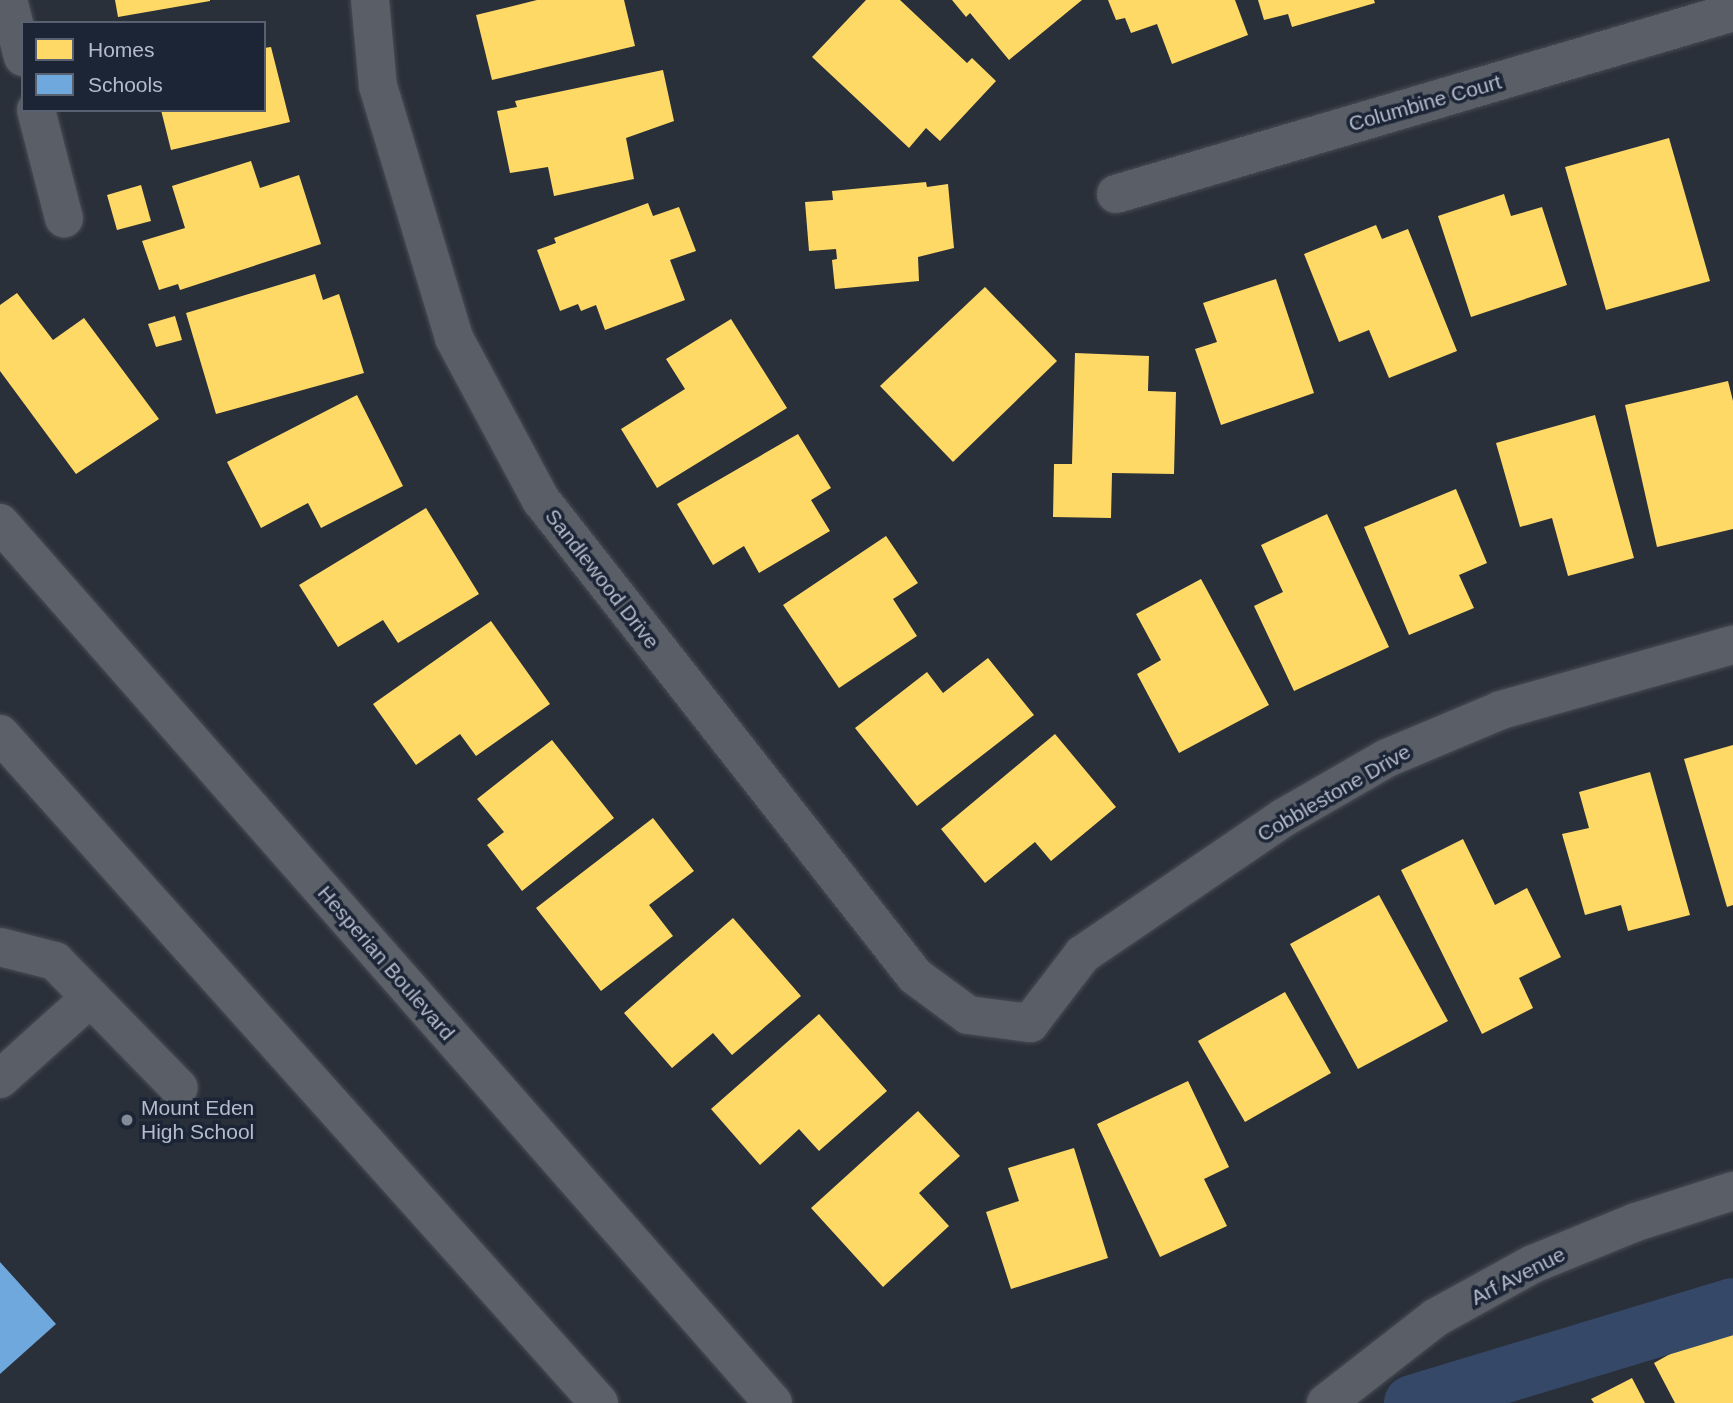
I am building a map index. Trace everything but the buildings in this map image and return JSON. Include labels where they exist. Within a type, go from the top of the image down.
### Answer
[{"type":"main road","name":"Hesperian Boulevard","points":[[0,523],[773,1403]]},
{"type":"main road","points":[[0,734],[598,1403]]},
{"type":"street","points":[[8,0],[21,49]]},
{"type":"street","name":"Sandlewood Drive","points":[[370,0],[378,86],[454,338],[541,500],[915,975],[968,1015],[1030,1023]]},
{"type":"street","name":"Columbine Court","points":[[1116,194],[1733,12]]},
{"type":"street","points":[[38,112],[64,218]]},
{"type":"street","name":"Cobblestone Drive","points":[[1030,1023],[1083,954],[1283,818],[1387,758],[1501,710],[1733,646]]},
{"type":"street","points":[[0,947],[55,961],[179,1088]]},
{"type":"street","points":[[0,1079],[90,998]]},
{"type":"street","name":"Arf Avenue","points":[[1326,1403],[1435,1318],[1533,1264],[1636,1222],[1733,1191]]},
{"type":"waterway","points":[[1412,1403],[1733,1306]]},
{"type":"place","name":"Mount Eden High School","points":[[127,1120]]}]
